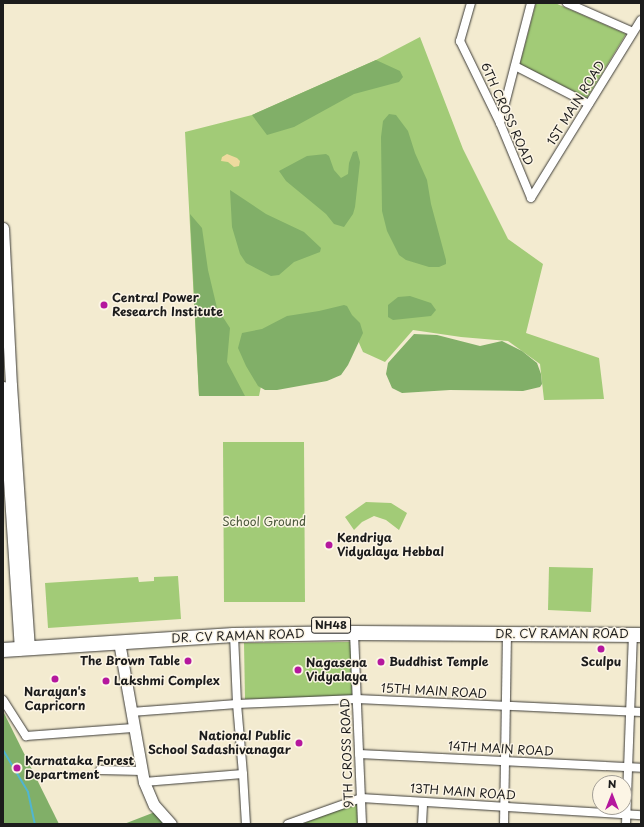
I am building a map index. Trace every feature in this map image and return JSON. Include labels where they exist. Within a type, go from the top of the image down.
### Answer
[{"type":"highway","name":"DR. CV RAMAN ROAD","points":[[3,650],[24,644],[233,628],[341,625],[474,624],[638,632]]},
{"type":"highway","name":"DR. CV RAMAN ROAD","points":[[3,641],[24,644],[120,646],[234,635],[638,632]]},
{"type":"main road","points":[[3,228],[24,644]]},
{"type":"main road","points":[[3,387],[24,644]]},
{"type":"main road","points":[[120,646],[133,728],[143,776],[154,805],[171,824]]},
{"type":"street","name":"6TH CROSS ROAD","points":[[471,3],[460,41],[500,123],[531,198]]},
{"type":"street","points":[[500,123],[531,3]]},
{"type":"street","points":[[567,3],[633,32]]},
{"type":"street","name":"1ST MAIN ROAD","points":[[531,198],[641,20]]},
{"type":"street","points":[[515,66],[589,104]]},
{"type":"street","points":[[628,775],[631,712],[638,632]]},
{"type":"street","name":"9TH CROSS ROAD","points":[[354,633],[362,824]]},
{"type":"street","points":[[504,824],[507,634]]},
{"type":"street","points":[[234,635],[237,704],[246,824]]},
{"type":"street","name":"15TH MAIN ROAD","points":[[131,712],[237,704],[357,699],[641,712]]},
{"type":"street","points":[[3,700],[26,736],[133,728]]},
{"type":"street","name":"14TH MAIN ROAD","points":[[359,754],[641,768]]},
{"type":"street","points":[[100,770],[143,776],[243,774]]},
{"type":"street","name":"13TH MAIN ROAD","points":[[288,824],[361,798],[592,812]]},
{"type":"street","points":[[422,824],[423,802]]},
{"type":"green space","points":[[536,3],[555,3],[626,34],[587,98],[520,64]]},
{"type":"green space","points":[[420,37],[463,149],[508,239],[543,264],[526,333],[599,358],[604,399],[544,400],[540,364],[508,341],[461,337],[413,330],[385,362],[363,352],[345,311],[273,328],[259,396],[199,396],[185,132],[252,115],[376,60]]},
{"type":"green space","points":[[376,60],[400,71],[403,77],[399,82],[354,94],[294,127],[267,135],[252,115]]},
{"type":"green space","points":[[389,114],[396,115],[408,131],[415,153],[427,180],[431,204],[446,260],[446,264],[439,267],[429,267],[406,260],[399,255],[387,231],[382,211],[381,137],[383,121]]},
{"type":"green space","points":[[357,151],[360,162],[355,207],[353,214],[344,227],[334,224],[326,214],[286,181],[279,171],[307,156],[326,154],[329,156],[334,170],[341,178],[348,174],[349,163],[353,152]]},
{"type":"green space","points":[[230,190],[266,214],[304,232],[321,248],[320,252],[294,262],[279,275],[271,276],[246,263],[240,254],[232,227]]},
{"type":"green space","points":[[190,214],[202,228],[208,270],[217,308],[230,328],[227,362],[245,396],[199,396]]},
{"type":"green space","points":[[410,296],[431,303],[436,310],[431,316],[393,320],[388,317],[388,305],[398,297]]},
{"type":"green space","points":[[344,305],[347,306],[352,315],[360,323],[363,333],[348,365],[341,375],[327,381],[277,390],[265,390],[258,386],[246,366],[238,348],[242,333],[262,329],[287,316]]},
{"type":"green space","points":[[414,334],[437,335],[480,346],[502,341],[522,351],[537,363],[541,374],[542,384],[540,387],[523,391],[450,390],[402,393],[392,388],[386,374],[388,363]]},
{"type":"green space","name":"School Ground","points":[[223,442],[304,442],[305,602],[224,602]]},
{"type":"green space","points":[[366,502],[391,503],[407,513],[399,530],[386,520],[374,516],[362,522],[354,530],[345,517]]},
{"type":"green space","points":[[549,567],[593,568],[591,612],[548,610]]},
{"type":"green space","points":[[178,576],[181,619],[48,628],[45,583],[138,577],[139,582],[154,581],[154,577]]},
{"type":"green space","name":"Nagasena Vidyalaya","points":[[351,642],[352,697],[245,699],[244,643]]},
{"type":"green space","name":"Karnataka Forest Department","points":[[3,711],[59,824],[3,824]]},
{"type":"green space","points":[[358,802],[358,824],[302,824]]},
{"type":"green space","points":[[155,812],[166,824],[124,824]]},
{"type":"sand","points":[[227,154],[237,158],[240,161],[239,166],[234,167],[228,162],[221,161],[222,157]]},
{"type":"waterway","points":[[3,750],[28,792],[35,824]]},
{"type":"place","name":"Central Power Research Institute","points":[[104,305]]},
{"type":"place","name":"Kendriya Vidyalaya Hebbal","points":[[329,545]]},
{"type":"place","name":"Sculpu","points":[[601,649]]},
{"type":"place","name":"The Brown Table","points":[[188,661]]},
{"type":"place","name":"Buddhist Temple","points":[[381,662]]},
{"type":"place","name":"Nagasena Vidyalaya","points":[[298,670]]},
{"type":"place","name":"Narayan's Capricorn","points":[[55,679]]},
{"type":"place","name":"Lakshmi Complex","points":[[106,681]]},
{"type":"place","name":"National Public School Sadashivanagar","points":[[299,743]]},
{"type":"place","name":"Karnataka Forest Department","points":[[17,768]]}]
